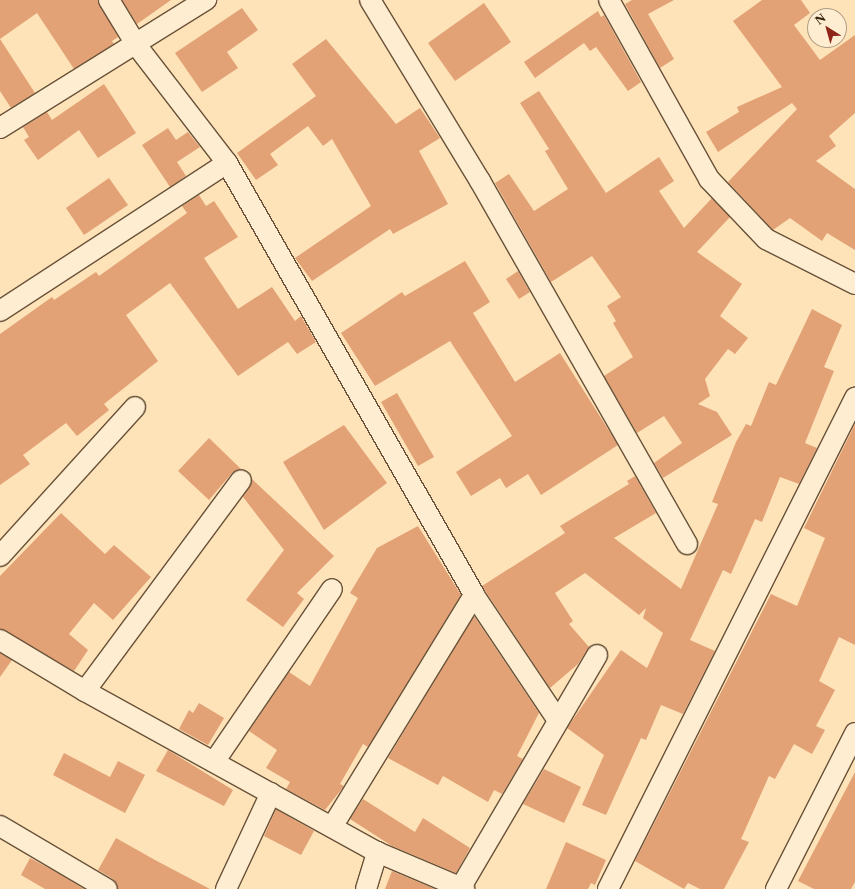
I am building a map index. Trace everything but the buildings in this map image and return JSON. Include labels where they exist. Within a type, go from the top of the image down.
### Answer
[{"type":"street","points":[[109,0],[136,46],[227,163],[474,595],[556,719]]},
{"type":"street","points":[[1,125],[136,46],[206,0]]},
{"type":"street","points":[[370,0],[480,181],[687,544]]},
{"type":"street","points":[[609,0],[709,179],[766,239],[855,284]]},
{"type":"street","points":[[0,311],[227,163]]},
{"type":"street","points":[[608,889],[855,398]]},
{"type":"street","points":[[0,556],[135,407]]},
{"type":"street","points":[[85,691],[241,480]]},
{"type":"street","points":[[214,762],[332,589]]},
{"type":"street","points":[[332,827],[474,595]]},
{"type":"street","points":[[0,640],[85,691],[377,852],[462,888],[556,719],[597,655]]},
{"type":"street","points":[[776,889],[855,733]]},
{"type":"street","points":[[226,889],[271,793]]},
{"type":"street","points":[[0,826],[107,889]]},
{"type":"street","points":[[366,889],[377,852]]}]
